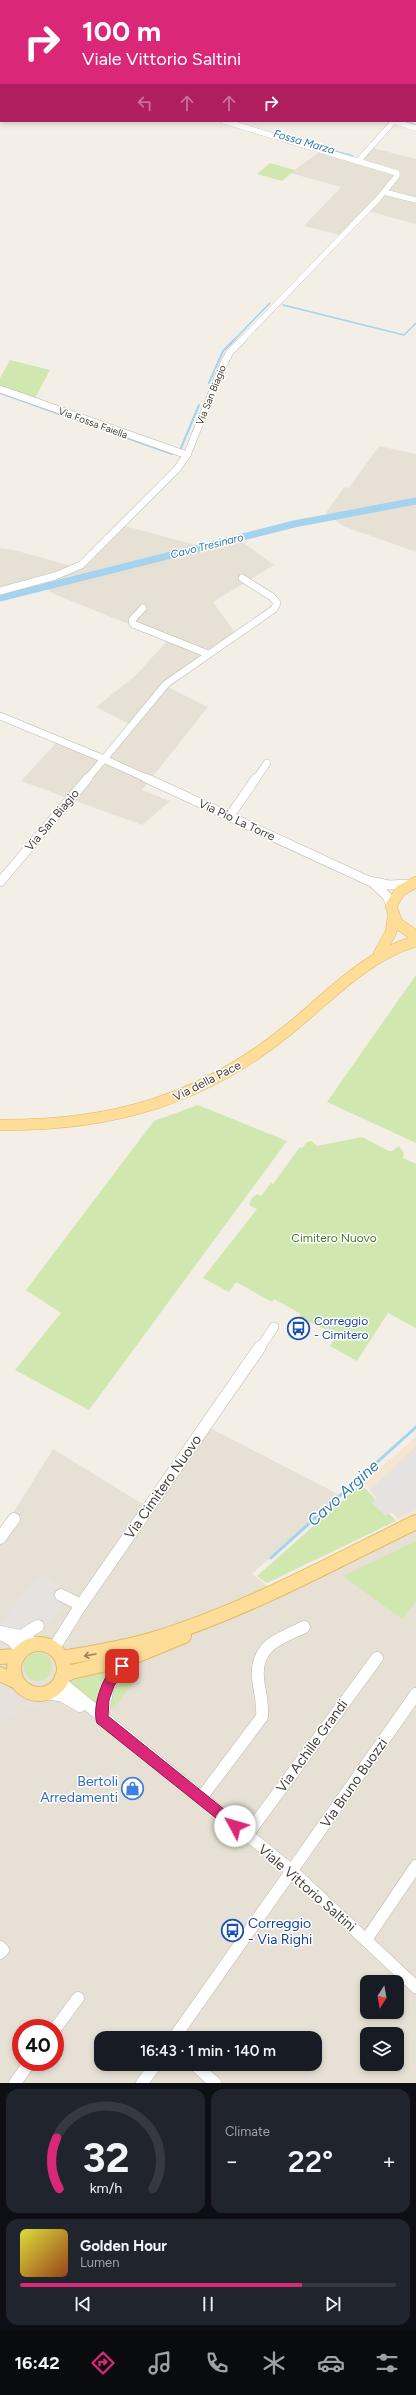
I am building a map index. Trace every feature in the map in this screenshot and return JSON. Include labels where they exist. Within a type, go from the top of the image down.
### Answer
[{"type":"main road","points":[[413,883],[397,893],[391,906],[393,918],[401,927],[416,936]]},
{"type":"main road","name":"Via della Pace","points":[[379,954],[391,930],[393,918]]},
{"type":"main road","name":"Via della Pace","points":[[0,1125],[81,1122],[141,1109],[198,1088],[225,1074],[271,1044],[379,954],[416,941]]},
{"type":"main road","points":[[0,1674],[15,1681],[27,1692],[37,1694],[47,1693],[71,1672],[128,1659],[147,1653],[416,1522]]},
{"type":"main road","points":[[15,1681],[13,1669],[20,1654],[30,1641],[44,1645],[58,1653],[117,1650],[138,1645],[247,1603]]},
{"type":"main road","points":[[58,1653],[64,1669],[61,1680]]},
{"type":"main road","points":[[0,1657],[20,1654]]},
{"type":"street","points":[[227,122],[359,160],[393,122]]},
{"type":"street","points":[[397,122],[416,128]]},
{"type":"street","name":"Via San Biagio","points":[[0,591],[67,572],[80,565],[172,475],[187,455],[224,363],[230,352],[384,192],[397,173],[359,160]]},
{"type":"street","points":[[384,192],[416,200]]},
{"type":"street","name":"Via Fossa Faiella","points":[[0,389],[187,455]]},
{"type":"street","name":"Via San Biagio","points":[[0,882],[166,684],[276,606],[276,600],[242,578]]},
{"type":"street","points":[[143,608],[132,620],[132,624],[208,654]]},
{"type":"street","points":[[0,716],[104,759]]},
{"type":"street","name":"Via Pio La Torre","points":[[104,759],[370,881],[389,885],[413,883]]},
{"type":"street","points":[[229,816],[267,763]]},
{"type":"street","name":"Via Pio La Torre","points":[[370,881],[383,892],[391,906]]},
{"type":"street","name":"Via Cimitero Nuovo","points":[[58,1653],[81,1605],[274,1327]]},
{"type":"street","points":[[0,1538],[14,1519]]},
{"type":"street","points":[[61,1595],[81,1605]]},
{"type":"street","points":[[30,1641],[26,1633],[38,1626]]},
{"type":"street","points":[[201,1798],[262,1717],[264,1709],[256,1673],[260,1653],[268,1645],[304,1627]]},
{"type":"street","points":[[0,1633],[30,1641]]},
{"type":"street","points":[[0,1633],[12,1640],[20,1654]]},
{"type":"street","name":"Via Achille Grandi","points":[[247,1835],[377,1658]]},
{"type":"street","points":[[102,1718],[103,1700],[109,1682],[128,1659]]},
{"type":"street","name":"Viale Vittorio Saltini","points":[[61,1680],[102,1718],[292,1871],[416,1987]]},
{"type":"street","name":"Viale Vittorio Saltini","points":[[47,1693],[64,1696],[102,1718]]},
{"type":"street","name":"Via Bruno Buozzi","points":[[179,2031],[416,1694]]},
{"type":"street","points":[[366,1940],[416,1866]]},
{"type":"street","points":[[0,1947],[3,1950],[0,1953]]},
{"type":"street","points":[[62,2019],[78,1998]]},
{"type":"street","points":[[15,2083],[24,2071]]},
{"type":"street","points":[[142,2083],[151,2071]]},
{"type":"street","points":[[202,2071],[215,2083]]},
{"type":"shaded area","points":[[373,148],[416,159],[416,224],[364,210],[340,235],[304,226],[341,187],[290,173],[321,151],[361,162]]},
{"type":"shaded area","points":[[379,446],[416,454],[416,552],[343,526],[326,513],[344,487],[349,488]]},
{"type":"shaded area","points":[[125,526],[211,549],[240,540],[274,565],[213,602],[236,634],[168,687],[208,707],[142,790],[170,801],[142,825],[21,781],[58,741],[103,758],[131,725],[96,707],[135,676],[168,640],[54,594],[32,579],[0,589],[0,548],[14,550],[75,567],[87,565]]},
{"type":"shaded area","points":[[210,1428],[340,1495],[252,1574],[281,1597],[416,1531],[416,2083],[0,2083],[0,1719],[53,1698],[0,1636],[0,1534],[53,1449],[151,1509]]},
{"type":"shaded area","points":[[416,1437],[416,1515],[401,1522],[363,1482]]},
{"type":"shaded area","points":[[416,1446],[416,1510],[398,1518],[391,1512],[386,1516],[372,1503],[377,1498],[370,1491]]},
{"type":"shaded area","points":[[40,1573],[72,1595],[46,1627],[7,1632],[0,1626],[0,1623]]},
{"type":"shaded area","points":[[0,1636],[37,1667],[53,1698],[0,1719]]},
{"type":"green space","points":[[270,163],[295,170],[282,181],[257,174]]},
{"type":"green space","points":[[10,360],[50,370],[35,398],[0,385],[0,378]]},
{"type":"green space","points":[[416,975],[416,1143],[327,1102]]},
{"type":"green space","points":[[198,1105],[287,1141],[89,1410],[15,1370],[61,1313],[26,1290],[154,1121]]},
{"type":"green space","name":"Cimitero Nuovo","points":[[362,1137],[389,1151],[392,1151],[399,1146],[404,1153],[403,1158],[416,1164],[416,1328],[388,1313],[357,1361],[330,1346],[337,1335],[299,1317],[301,1314],[274,1299],[272,1302],[236,1282],[229,1292],[203,1278],[257,1209],[249,1205],[252,1198],[257,1194],[261,1196],[271,1183],[273,1184],[300,1147],[302,1148],[307,1142],[312,1141],[317,1146]]},
{"type":"green space","points":[[361,1484],[396,1521],[267,1583],[257,1576]]},
{"type":"green space","points":[[416,1541],[416,1601],[402,1619],[343,1576]]},
{"type":"green space","points":[[38,1653],[48,1657],[52,1667],[48,1677],[38,1681],[28,1677],[24,1667],[28,1657]]},
{"type":"green space","points":[[113,1667],[105,1676],[100,1686],[98,1708],[68,1682]]},
{"type":"green space","points":[[131,1675],[132,1685],[114,1708],[110,1708],[115,1688]]},
{"type":"waterway","name":"Fossa Marza","points":[[313,145],[353,156]]},
{"type":"waterway","points":[[234,340],[270,303]]},
{"type":"waterway","points":[[283,305],[404,335],[416,323]]},
{"type":"waterway","points":[[209,383],[223,351],[234,340]]},
{"type":"waterway","points":[[0,393],[172,454]]},
{"type":"waterway","points":[[181,448],[199,405]]},
{"type":"waterway","name":"Cavo Tresinaro","points":[[0,598],[294,524],[416,501]]},
{"type":"waterway","name":"Cavo Argine","points":[[271,1558],[416,1427]]},
{"type":"place","name":"Correggio - Cimitero","points":[[299,1328]]},
{"type":"place","name":"Bertoli Arredamenti","points":[[133,1789]]},
{"type":"place","name":"Correggio - Via Righi","points":[[233,1931]]},
{"type":"route","points":[[122,1666],[109,1682],[103,1700],[102,1718],[235,1826]]}]
